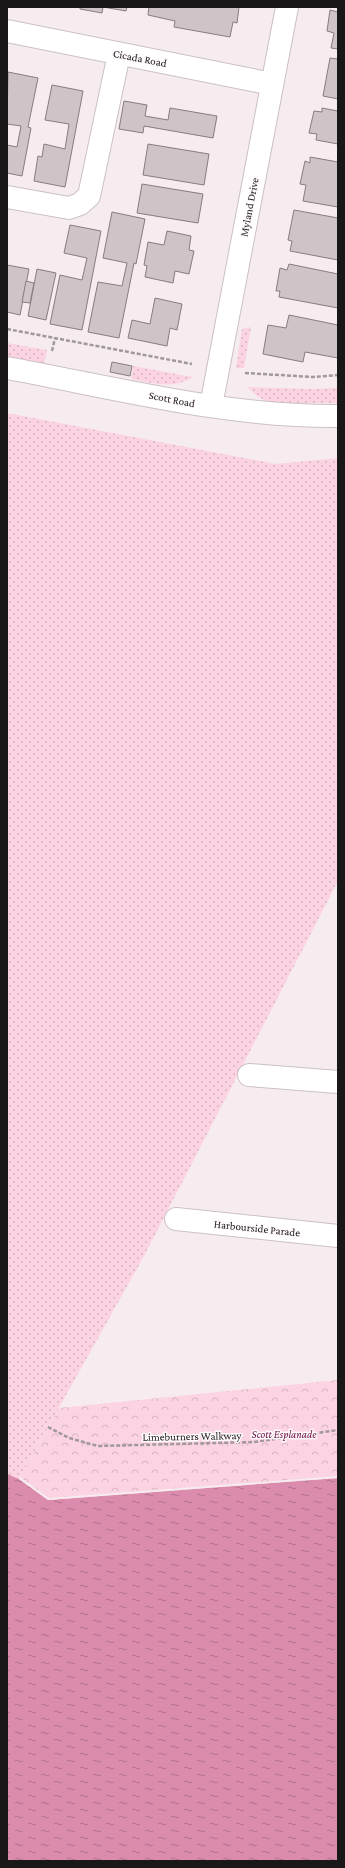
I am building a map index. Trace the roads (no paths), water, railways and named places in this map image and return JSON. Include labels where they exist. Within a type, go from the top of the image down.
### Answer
[{"type":"street","name":"Myland Drive","points":[[211,406],[287,7]]},
{"type":"street","name":"Cicada Road","points":[[7,31],[272,84]]},
{"type":"street","points":[[7,197],[69,208],[80,204],[89,196],[119,54]]},
{"type":"street","name":"Scott Road","points":[[7,368],[211,406],[301,416],[338,416]]},
{"type":"street","points":[[249,1075],[338,1082]]},
{"type":"street","name":"Harbourside Parade","points":[[176,1219],[338,1236]]},
{"type":"water","points":[[7,1474],[19,1479],[48,1500],[338,1478],[338,1861],[7,1861]]},
{"type":"park label","name":"Scott Esplanade","points":[[284,1434]]}]
